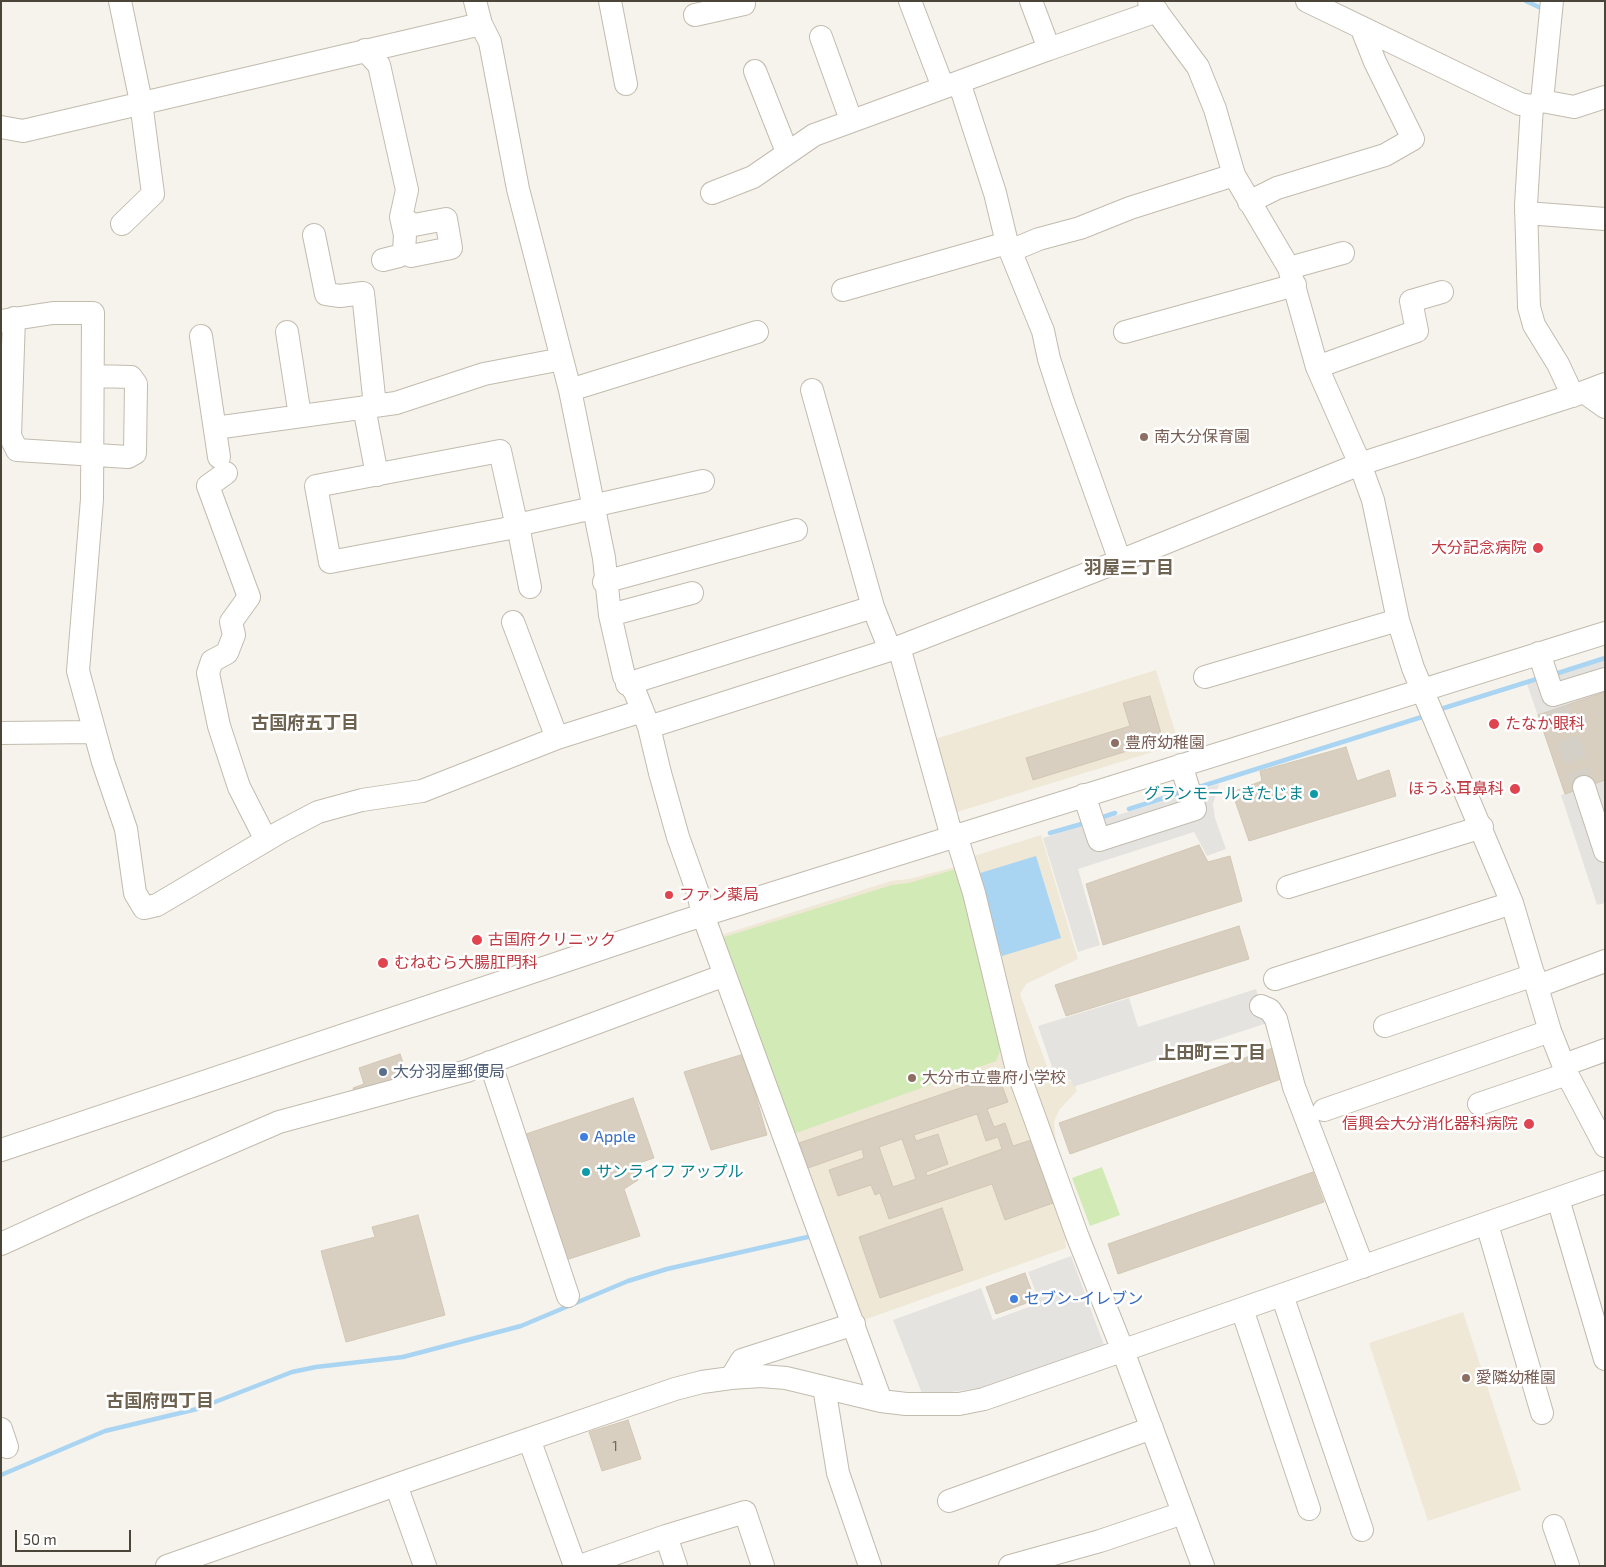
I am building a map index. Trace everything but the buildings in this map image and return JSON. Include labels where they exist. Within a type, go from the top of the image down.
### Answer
[{"type":"street","points":[[120,1],[141,102],[153,194],[122,224]]},
{"type":"street","points":[[475,1],[481,24],[490,42],[518,189],[570,390],[592,507],[604,558],[604,582],[610,615],[628,684],[635,692],[645,719],[678,837],[698,893],[703,915],[881,1401]]},
{"type":"street","points":[[610,1],[626,84]]},
{"type":"street","points":[[910,1],[951,85],[995,193],[1009,247],[1043,331],[1049,358],[1063,402],[1120,561]]},
{"type":"street","points":[[1031,1],[1049,49]]},
{"type":"street","points":[[1307,1],[1520,104],[1537,103],[1574,107],[1605,97]]},
{"type":"street","points":[[1552,1],[1526,174],[1529,307],[1534,325],[1579,394],[1605,408]]},
{"type":"street","points":[[695,15],[744,4]]},
{"type":"street","points":[[712,193],[753,177],[814,135],[1049,49],[1153,6],[1188,52],[1207,85],[1234,176],[1292,276],[1317,367],[1360,464],[1373,500],[1398,620],[1422,690],[1482,827],[1512,903],[1550,1031],[1565,1069],[1605,1146]]},
{"type":"street","points":[[1,128],[23,130],[481,24]]},
{"type":"street","points":[[1249,202],[1277,188],[1385,155],[1413,139],[1375,62],[1362,29]]},
{"type":"street","points":[[821,37],[851,120]]},
{"type":"street","points":[[365,50],[379,64],[407,190],[401,217],[404,251],[399,256],[383,260]]},
{"type":"street","points":[[755,71],[787,152]]},
{"type":"street","points":[[843,290],[1009,247],[1234,176]]},
{"type":"street","points":[[1526,213],[1605,219]]},
{"type":"street","points":[[401,217],[414,225],[446,219],[451,248],[411,256],[404,251]]},
{"type":"street","points":[[314,235],[326,294],[340,296],[363,293],[370,407],[377,475]]},
{"type":"street","points":[[1125,332],[1292,276],[1343,253]]},
{"type":"street","points":[[1317,367],[1417,332],[1410,301],[1442,292]]},
{"type":"street","points":[[94,376],[131,377],[136,384],[135,453],[128,457],[92,456],[17,450],[10,436],[8,320],[53,312],[92,313],[94,376],[92,456],[92,499],[78,663],[94,732],[126,829],[135,893],[144,908],[157,905],[266,840],[326,809],[362,800],[422,791],[558,738],[645,719],[894,648],[1120,561],[1360,464],[1605,384]]},
{"type":"street","points":[[287,332],[300,416]]},
{"type":"street","points":[[570,390],[757,332]]},
{"type":"street","points":[[202,336],[215,428],[223,465],[208,486],[249,597],[231,622],[234,635],[227,653],[212,662],[208,673],[219,726],[239,787],[266,840]]},
{"type":"street","points":[[215,428],[370,407],[411,399],[484,374],[562,359]]},
{"type":"street","points":[[812,390],[873,607],[894,648],[974,893],[1016,1066],[1076,1235],[1123,1351],[1203,1566]]},
{"type":"street","points":[[530,587],[517,525],[500,451],[316,486],[330,562],[517,525],[703,480]]},
{"type":"street","points":[[604,582],[796,530]]},
{"type":"street","points":[[610,615],[692,593]]},
{"type":"street","points":[[628,684],[873,607]]},
{"type":"street","points":[[1204,678],[1398,620]]},
{"type":"street","points":[[513,622],[558,738]]},
{"type":"street","points":[[1,1150],[703,915],[1605,633]]},
{"type":"street","points":[[1539,653],[1556,702],[1605,679]]},
{"type":"street","points":[[1,733],[94,732]]},
{"type":"street","points":[[1084,795],[1098,840],[1194,809],[1180,765]]},
{"type":"street","points":[[1592,792],[1605,850]]},
{"type":"street","points":[[1288,887],[1482,827]]},
{"type":"street","points":[[1275,979],[1512,903]]},
{"type":"street","points":[[1385,1026],[1605,961]]},
{"type":"street","points":[[1,1244],[279,1122],[467,1070],[725,975]]},
{"type":"street","points":[[1261,1006],[1270,1010],[1276,1019],[1294,1087],[1363,1267]]},
{"type":"street","points":[[1324,1110],[1550,1031]]},
{"type":"street","points":[[1479,1104],[1565,1069],[1605,1050]]},
{"type":"street","points":[[490,1062],[568,1296]]},
{"type":"street","points":[[167,1566],[675,1389],[731,1378],[786,1378],[881,1401],[936,1405],[984,1399],[1605,1182]]},
{"type":"street","points":[[1558,1199],[1605,1359]]},
{"type":"street","points":[[1487,1224],[1542,1413]]},
{"type":"street","points":[[1282,1296],[1362,1530]]},
{"type":"street","points":[[1242,1310],[1309,1509]]},
{"type":"street","points":[[731,1378],[742,1360],[854,1324]]},
{"type":"street","points":[[824,1388],[838,1473],[870,1566]]},
{"type":"street","points":[[949,1501],[1152,1428]]},
{"type":"street","points":[[529,1439],[575,1566]]},
{"type":"street","points":[[396,1485],[425,1566]]},
{"type":"street","points":[[580,1566],[666,1536],[745,1512],[763,1566]]},
{"type":"street","points":[[1010,1566],[1100,1541],[1184,1513]]},
{"type":"street","points":[[1554,1526],[1568,1566]]},
{"type":"street","points":[[666,1536],[676,1566]]},
{"type":"shaded area","points":[[1605,659],[1605,692],[1574,703],[1601,781],[1605,780],[1605,903],[1597,905],[1561,795],[1565,794],[1527,684]]},
{"type":"shaded area","points":[[1156,670],[1179,744],[954,813],[932,740]]},
{"type":"shaded area","points":[[1219,784],[1213,804],[1215,818],[1226,849],[1207,856],[1194,832],[1078,869],[1100,945],[1078,952],[1043,838]]},
{"type":"shaded area","name":"大分市立豊府小学校","points":[[1041,835],[1078,959],[1026,984],[1020,994],[1047,1066],[1053,1075],[1062,1080],[1074,1082],[1077,1091],[1059,1110],[1054,1122],[1058,1150],[1088,1231],[1065,1240],[1066,1248],[861,1321],[824,1213],[803,1184],[718,936],[891,881],[909,879],[959,866],[971,857]]},
{"type":"shaded area","points":[[1256,989],[1267,1023],[1073,1087],[1071,1080],[1054,1073],[1038,1026],[1129,998],[1138,1027]]},
{"type":"shaded area","points":[[1071,1256],[1104,1345],[986,1387],[923,1396],[893,1320],[981,1288],[993,1320],[1040,1303],[1028,1272]]},
{"type":"shaded area","points":[[1463,1312],[1521,1490],[1428,1521],[1369,1343]]},
{"type":"green space","points":[[956,869],[1004,1041],[996,1061],[788,1136],[721,938],[892,885],[909,883]]},
{"type":"green space","points":[[1102,1167],[1120,1215],[1090,1226],[1072,1178]]},
{"type":"water","points":[[1036,856],[1061,938],[1002,956],[977,874]]},
{"type":"waterway","points":[[1526,1],[1545,10]]},
{"type":"waterway","points":[[1555,674],[1605,658]]},
{"type":"waterway","points":[[1444,708],[1540,678]]},
{"type":"waterway","points":[[1196,788],[1425,716]]},
{"type":"waterway","points":[[1129,809],[1183,792]]},
{"type":"waterway","points":[[1100,818],[1115,813]]},
{"type":"waterway","points":[[1050,833],[1085,823]]},
{"type":"waterway","points":[[1,1475],[105,1431],[197,1409],[292,1372],[316,1367],[403,1357],[521,1326],[628,1281],[667,1269],[812,1236]]},
{"type":"tunnel","points":[[1558,708],[1584,787]]},
{"type":"place","name":"南大分保育園","points":[[1144,437]]},
{"type":"place","name":"大分記念病院","points":[[1538,548]]},
{"type":"place","name":"たなか眼科","points":[[1494,724]]},
{"type":"place","name":"豊府幼稚園","points":[[1115,743]]},
{"type":"place","name":"ほうふ耳鼻科","points":[[1515,789]]},
{"type":"place","name":"グランモールきたじま","points":[[1314,794]]},
{"type":"place","name":"ファン薬局","points":[[669,895]]},
{"type":"place","name":"古国府クリニック","points":[[477,940]]},
{"type":"place","name":"むねむら大腸肛門科","points":[[383,963]]},
{"type":"place","name":"大分羽屋郵便局","points":[[383,1072]]},
{"type":"place","name":"大分市立豊府小学校","points":[[912,1078]]},
{"type":"place","name":"信興会大分消化器科病院","points":[[1529,1124]]},
{"type":"place","name":"Apple","points":[[584,1137]]},
{"type":"place","name":"サンライフ アップル","points":[[586,1172]]},
{"type":"place","name":"セブン-イレブン","points":[[1014,1299]]},
{"type":"place","name":"愛隣幼稚園","points":[[1466,1378]]},
{"type":"district","name":"羽屋三丁目","points":[[1129,568]]},
{"type":"district","name":"古国府五丁目","points":[[305,723]]},
{"type":"district","name":"上田町三丁目","points":[[1212,1053]]},
{"type":"district","name":"古国府四丁目","points":[[160,1401]]}]
